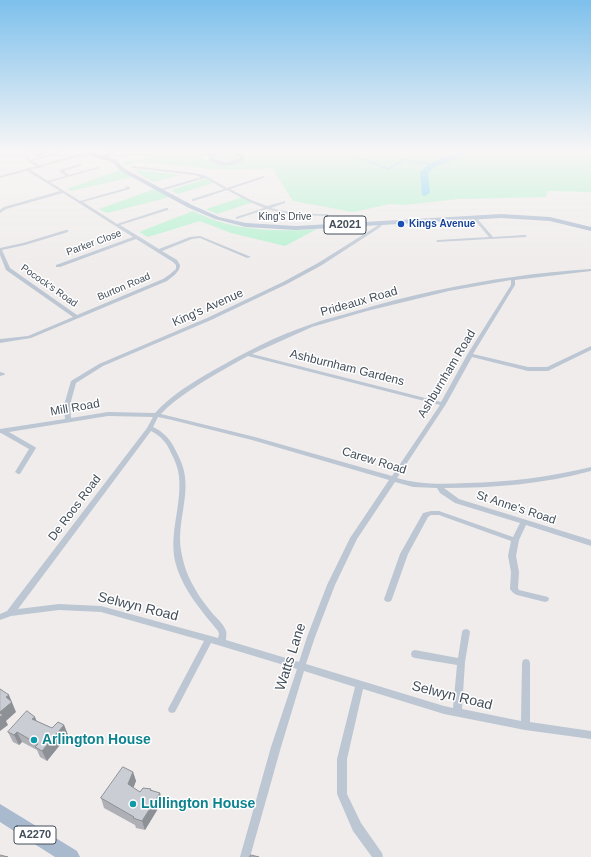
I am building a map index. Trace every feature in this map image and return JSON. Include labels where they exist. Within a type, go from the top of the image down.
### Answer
[{"type":"main road","name":"King's Drive","points":[[161,190],[212,216],[247,226],[281,228],[501,216],[530,217],[567,223],[591,229]]},
{"type":"main road","name":"A2270","points":[[0,812],[71,857]]},
{"type":"street","name":"Burton Road","points":[[0,341],[29,337],[165,280],[176,273],[178,265],[175,261],[59,190]]},
{"type":"street","points":[[78,202],[122,190]]},
{"type":"street","points":[[193,200],[225,190]]},
{"type":"street","points":[[230,190],[267,208],[297,214],[327,215]]},
{"type":"street","points":[[0,212],[5,208],[62,192]]},
{"type":"street","points":[[237,218],[284,202]]},
{"type":"street","points":[[117,225],[167,209]]},
{"type":"street","points":[[474,217],[491,237]]},
{"type":"street","name":"King's Avenue","points":[[68,421],[67,404],[72,382],[102,365],[209,319],[285,283],[320,264],[378,227],[380,225],[379,223]]},
{"type":"street","points":[[0,250],[66,231]]},
{"type":"street","points":[[438,241],[524,236]]},
{"type":"street","name":"Parker Close","points":[[58,266],[137,237]]},
{"type":"street","points":[[158,251],[191,238],[200,237],[249,257]]},
{"type":"street","name":"Pocock's Road","points":[[0,250],[8,269],[76,317]]},
{"type":"street","name":"Prideaux Road","points":[[155,415],[167,404],[202,380],[246,354],[311,326],[407,298],[466,286],[513,278],[591,270]]},
{"type":"street","name":"Ashburnham Road","points":[[395,479],[443,404],[470,355],[513,285],[513,278]]},
{"type":"street","points":[[470,355],[528,369],[548,369],[591,348]]},
{"type":"street","name":"Ashburnham Gardens","points":[[246,354],[443,404]]},
{"type":"street","name":"Mill Road","points":[[2,431],[108,414],[155,415]]},
{"type":"street","name":"De Roos Road","points":[[10,613],[150,428],[155,415]]},
{"type":"street","name":"Carew Road","points":[[155,415],[253,438],[415,485],[439,486],[504,484],[541,480],[591,469]]},
{"type":"street","points":[[150,428],[160,432],[168,441],[181,468],[183,500],[177,527],[176,545],[179,561],[185,580],[195,596],[222,630],[222,642]]},
{"type":"street","points":[[2,431],[33,448],[18,472]]},
{"type":"street","name":"Watts Lane","points":[[245,857],[276,747],[305,668],[311,637],[334,579],[354,538],[395,479]]},
{"type":"street","name":"St Anne's Road","points":[[439,486],[445,494],[457,501],[591,543]]},
{"type":"street","points":[[388,599],[404,554],[425,515],[431,512],[439,513],[515,540]]},
{"type":"street","points":[[524,523],[515,540],[512,556],[515,572],[514,589],[517,592],[545,599]]},
{"type":"street","name":"Selwyn Road","points":[[0,617],[10,613],[59,607],[101,609],[222,642],[360,685],[458,713],[525,726],[591,735]]},
{"type":"street","points":[[458,713],[461,662],[466,632]]},
{"type":"street","points":[[172,709],[209,639]]},
{"type":"street","points":[[415,654],[461,662]]},
{"type":"street","points":[[525,726],[526,663]]},
{"type":"street","points":[[360,685],[342,759],[342,794],[357,827],[378,857]]},
{"type":"green space","points":[[152,190],[157,190],[170,197],[107,213],[99,209]]},
{"type":"green space","points":[[173,190],[191,190],[178,194],[172,191]]},
{"type":"green space","points":[[286,190],[591,190],[591,192],[548,191],[546,197],[458,199],[404,205],[390,204],[353,212],[293,201]]},
{"type":"green space","points":[[243,197],[253,202],[217,214],[206,209]]},
{"type":"green space","points":[[193,211],[223,223],[254,229],[317,229],[285,246],[231,233],[200,221],[148,237],[139,232]]},
{"type":"building","points":[[0,689],[9,695],[6,697],[12,702],[0,712]]},
{"type":"building","points":[[27,711],[35,717],[32,719],[52,728],[58,722],[64,725],[42,751],[35,747],[38,744],[17,732],[14,735],[8,732]]},
{"type":"building","name":"Lullington House","points":[[123,767],[133,772],[128,784],[140,792],[143,788],[151,789],[150,790],[160,793],[142,821],[133,818],[134,817],[101,798]]},
{"type":"place","name":"Kings Avenue","points":[[401,224]]},
{"type":"place","name":"Arlington House","points":[[34,740]]},
{"type":"place","name":"Lullington House","points":[[133,804]]}]
